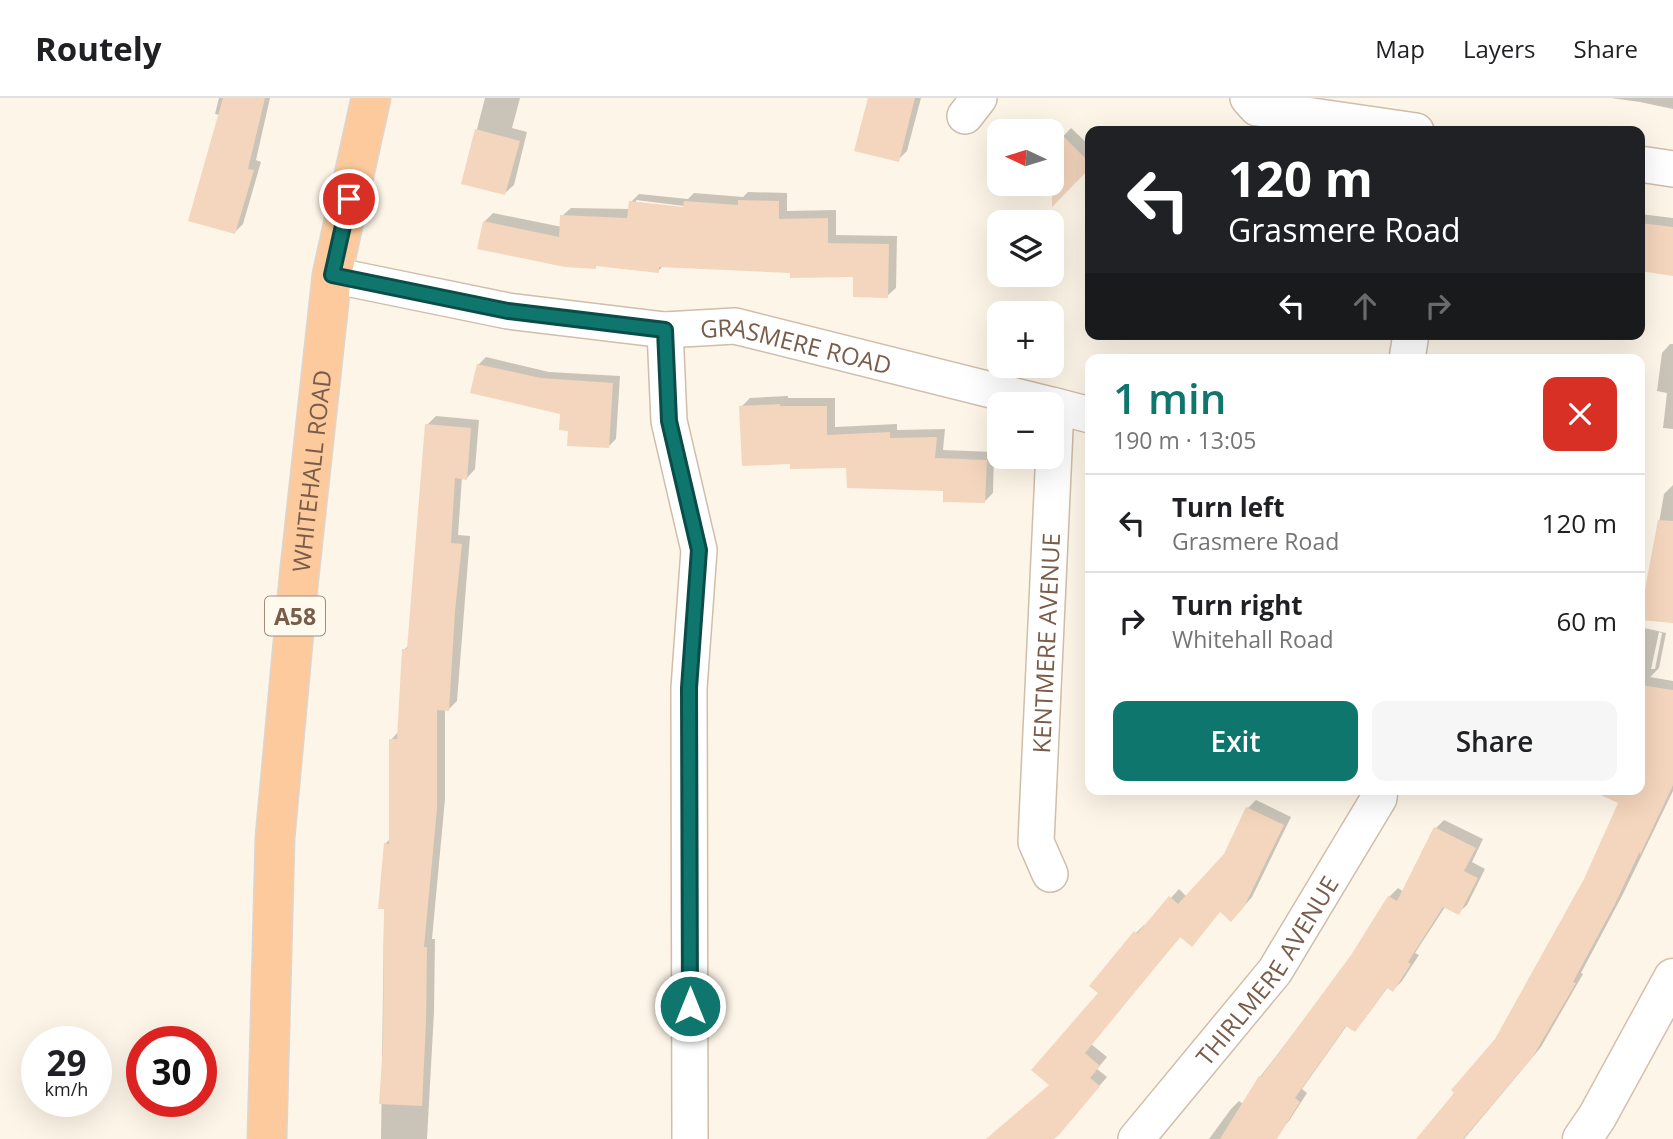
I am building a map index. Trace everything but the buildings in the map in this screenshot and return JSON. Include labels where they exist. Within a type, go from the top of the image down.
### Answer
[{"type":"highway","name":"WHITEHALL ROAD","points":[[267,1139],[275,838],[299,578],[332,275],[371,98]]},
{"type":"main road","points":[[1582,1139],[1597,1117],[1673,978]]},
{"type":"street","points":[[1248,98],[1257,108],[1381,126]]},
{"type":"street","points":[[1645,165],[1673,169]]},
{"type":"street","name":"GRASMERE ROAD","points":[[332,275],[508,311],[665,330],[734,326],[1000,392]]},
{"type":"street","points":[[665,330],[669,421],[699,550],[689,688],[690,1139]]},
{"type":"street","name":"GRASMERE ROAD","points":[[1064,408],[1085,414]]},
{"type":"street","name":"KENTMERE AVENUE","points":[[1050,469],[1036,842],[1050,874]]},
{"type":"street","name":"THIRLMERE AVENUE","points":[[1136,1139],[1275,971],[1380,795]]},
{"type":"route","points":[[349,199],[332,275],[508,311],[665,330],[669,421],[699,550],[689,688],[690,1006]]}]
